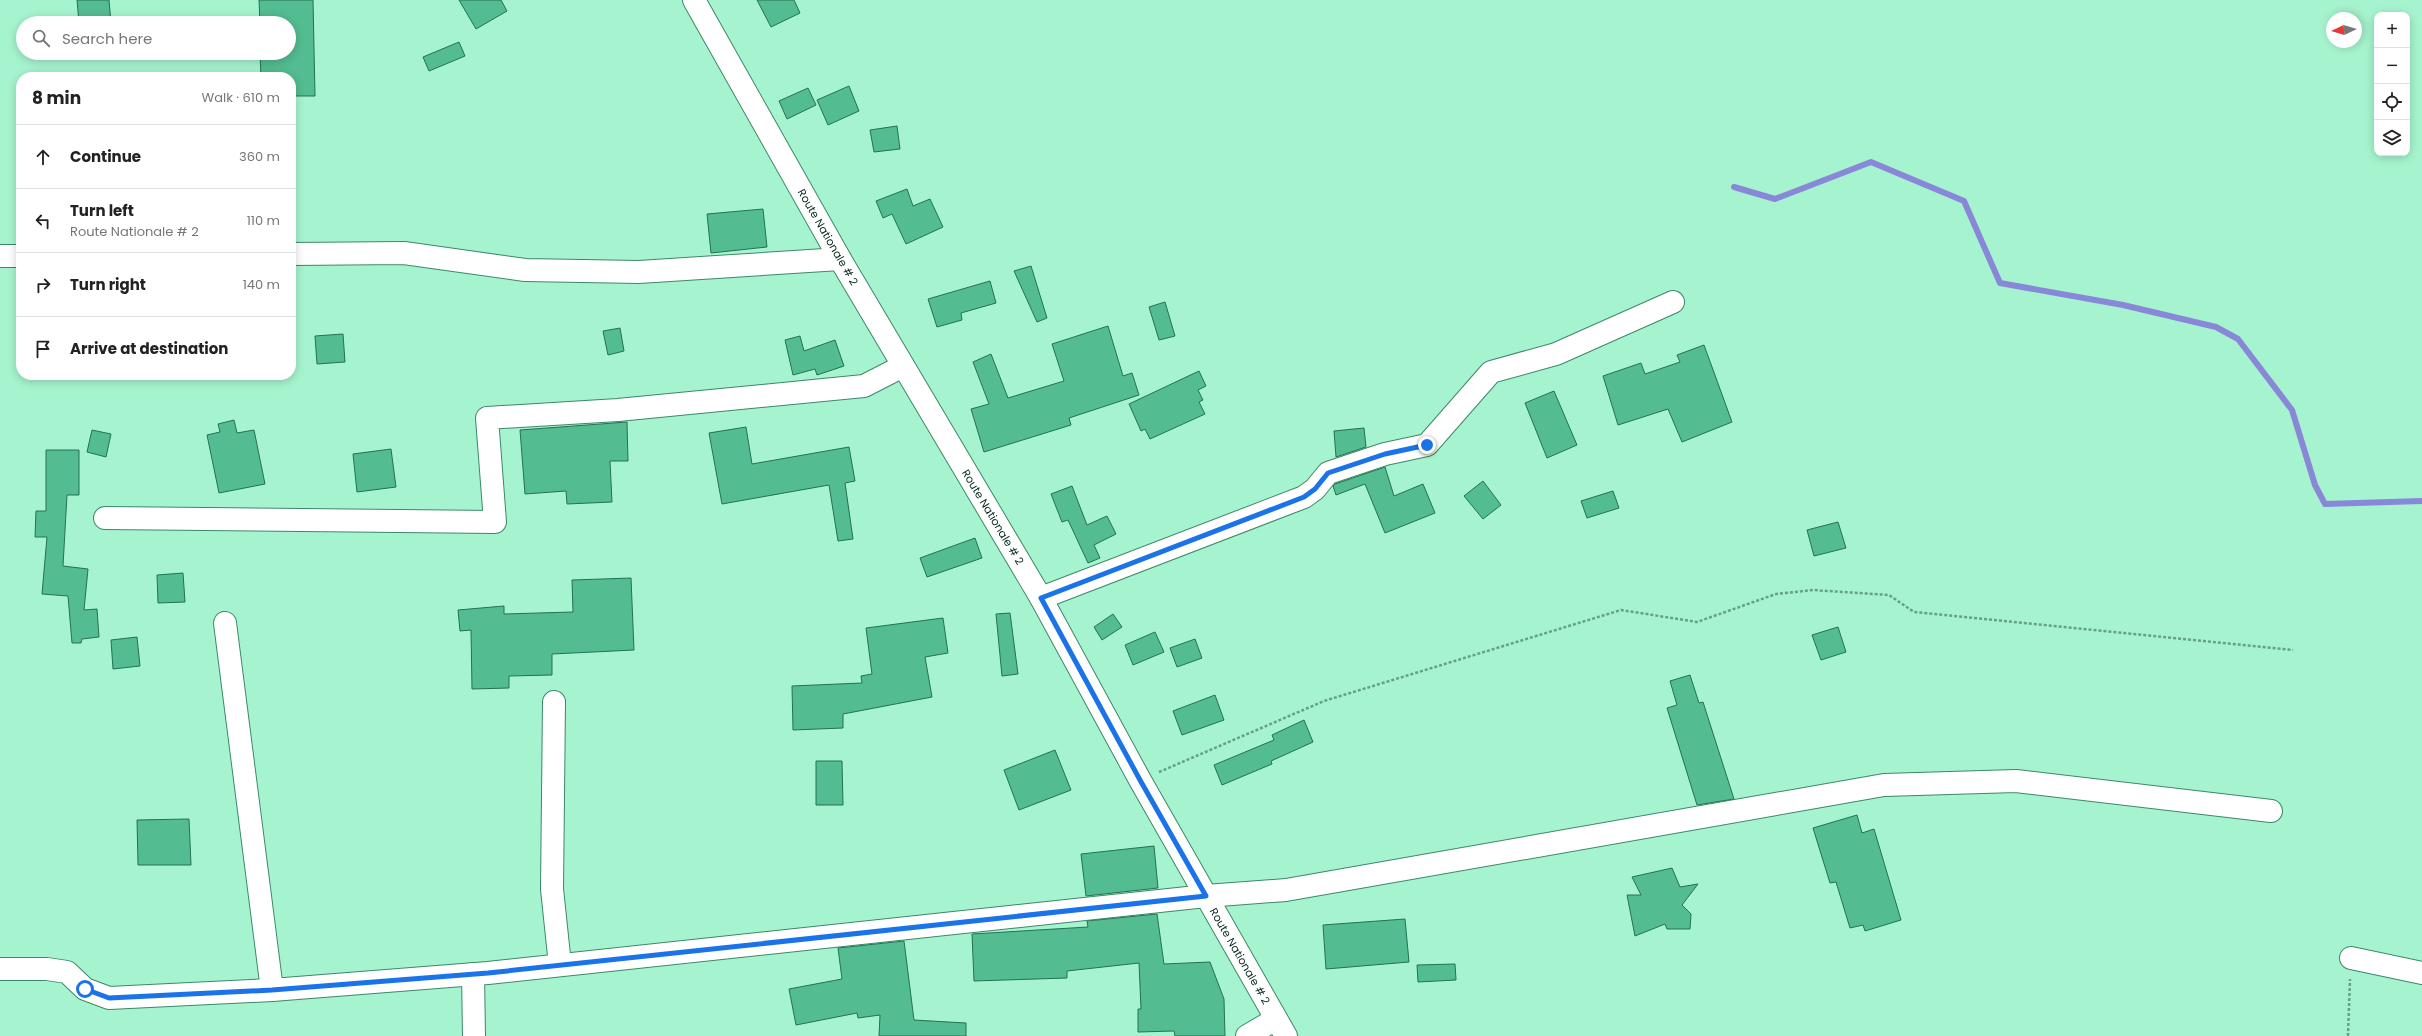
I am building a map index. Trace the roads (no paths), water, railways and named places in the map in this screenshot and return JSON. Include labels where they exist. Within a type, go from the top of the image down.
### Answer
[{"type":"street","name":"Route Nationale # 2","points":[[694,0],[840,259],[1041,598],[1140,780],[1281,1027]]},
{"type":"street","points":[[296,254],[404,253],[525,270],[639,272],[840,259]]},
{"type":"street","points":[[0,256],[16,256]]},
{"type":"street","points":[[1041,598],[1304,497],[1315,489],[1328,473],[1385,454],[1427,445],[1491,372],[1556,354],[1673,302]]},
{"type":"street","points":[[106,518],[495,522],[487,418],[618,410],[864,386],[904,366]]},
{"type":"street","points":[[225,623],[272,990]]},
{"type":"street","points":[[554,702],[552,888],[560,965]]},
{"type":"street","points":[[0,969],[47,969],[67,972],[85,989],[109,998],[272,990],[473,974],[1206,896],[1286,890],[1884,785],[2016,781],[2271,811]]},
{"type":"street","points":[[2351,958],[2422,973]]},
{"type":"street","points":[[473,974],[474,1036]]},
{"type":"street","points":[[1247,1036],[1281,1027]]},
{"type":"waterway","points":[[1734,187],[1775,199],[1871,162],[1964,201],[2000,283],[2123,305],[2216,327],[2238,339],[2292,410],[2315,485],[2325,504],[2422,501]]}]
